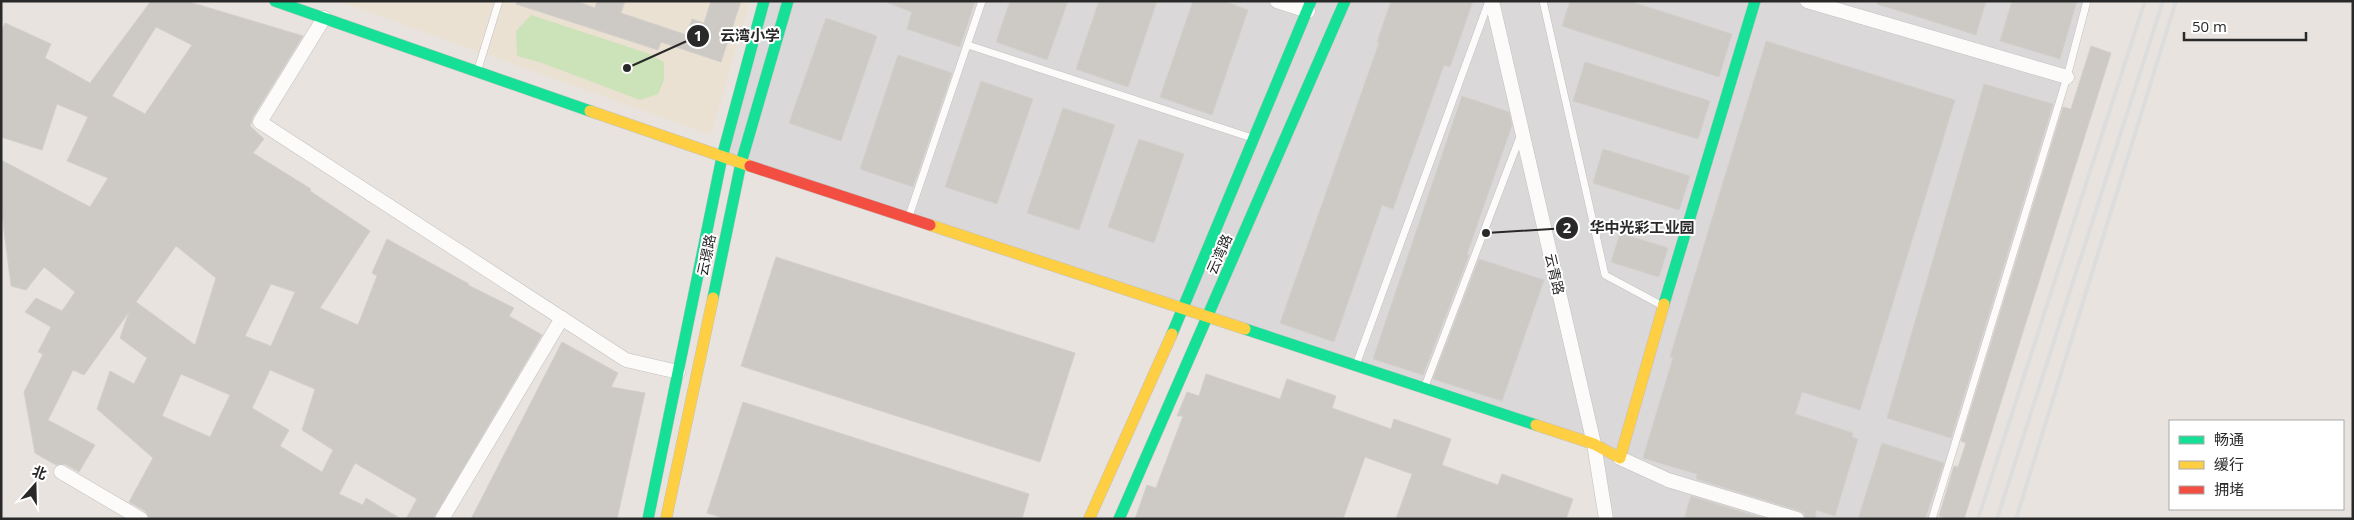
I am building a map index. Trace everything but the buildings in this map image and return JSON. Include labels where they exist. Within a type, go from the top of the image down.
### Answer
[{"type":"street","points":[[275,1],[722,157],[1594,444],[1668,480],[1797,519]]},
{"type":"street","name":"云璟路","points":[[649,518],[722,157],[764,1]]},
{"type":"street","name":"云璟路","points":[[666,519],[741,163],[788,1]]},
{"type":"street","points":[[1277,1],[1310,6]]},
{"type":"street","name":"云湾路","points":[[1119,519],[1345,1]]},
{"type":"street","name":"云青路","points":[[1491,1],[1594,444],[1606,519]]},
{"type":"street","points":[[1620,458],[1663,306],[1755,1]]},
{"type":"street","points":[[1807,1],[2067,77]]},
{"type":"street","name":"云湾路","points":[[1089,519],[1183,309],[1310,6]]},
{"type":"street","points":[[324,18],[260,122],[626,360],[678,372]]},
{"type":"street","points":[[442,519],[562,318]]},
{"type":"street","points":[[61,472],[141,519]]},
{"type":"lane","points":[[477,72],[499,1]]},
{"type":"lane","points":[[908,219],[982,1]]},
{"type":"lane","points":[[1356,366],[1491,1]]},
{"type":"lane","points":[[1543,1],[1605,275],[1663,306]]},
{"type":"lane","points":[[1932,519],[2067,77],[2087,1]]},
{"type":"lane","points":[[968,45],[1253,139]]},
{"type":"lane","points":[[1424,388],[1522,132]]},
{"type":"shaded area","points":[[337,1],[750,1],[711,135]]},
{"type":"shaded area","points":[[764,1],[2087,1],[1932,519],[1606,519],[1594,444],[722,157]]},
{"type":"green space","points":[[531,15],[647,53],[664,62],[664,80],[658,94],[640,100],[542,63],[517,56],[516,31]]},
{"type":"railway","points":[[1978,519],[2145,1]]},
{"type":"railway","points":[[1997,519],[2163,1]]},
{"type":"railway","points":[[2016,519],[2176,1]]},
{"type":"traffic: fast","points":[[275,1],[590,111]]},
{"type":"traffic: fast","points":[[648,519],[722,157],[764,1]]},
{"type":"traffic: fast","points":[[713,298],[741,163],[788,1]]},
{"type":"traffic: fast","points":[[1172,334],[1311,1]]},
{"type":"traffic: fast","points":[[1119,519],[1345,1]]},
{"type":"traffic: fast","points":[[1664,304],[1755,1]]},
{"type":"traffic: fast","points":[[1245,329],[1536,425]]},
{"type":"traffic: slow","points":[[590,111],[750,166]]},
{"type":"traffic: slow","points":[[930,225],[1245,329]]},
{"type":"traffic: slow","points":[[666,519],[713,298]]},
{"type":"traffic: slow","points":[[1536,425],[1594,444],[1620,458],[1664,304]]},
{"type":"traffic: slow","points":[[1089,519],[1172,334]]},
{"type":"traffic: jam","points":[[750,166],[930,225]]},
{"type":"place","name":"云湾小学","points":[[627,68]]},
{"type":"place","name":"华中光彩工业园","points":[[1486,233]]}]
